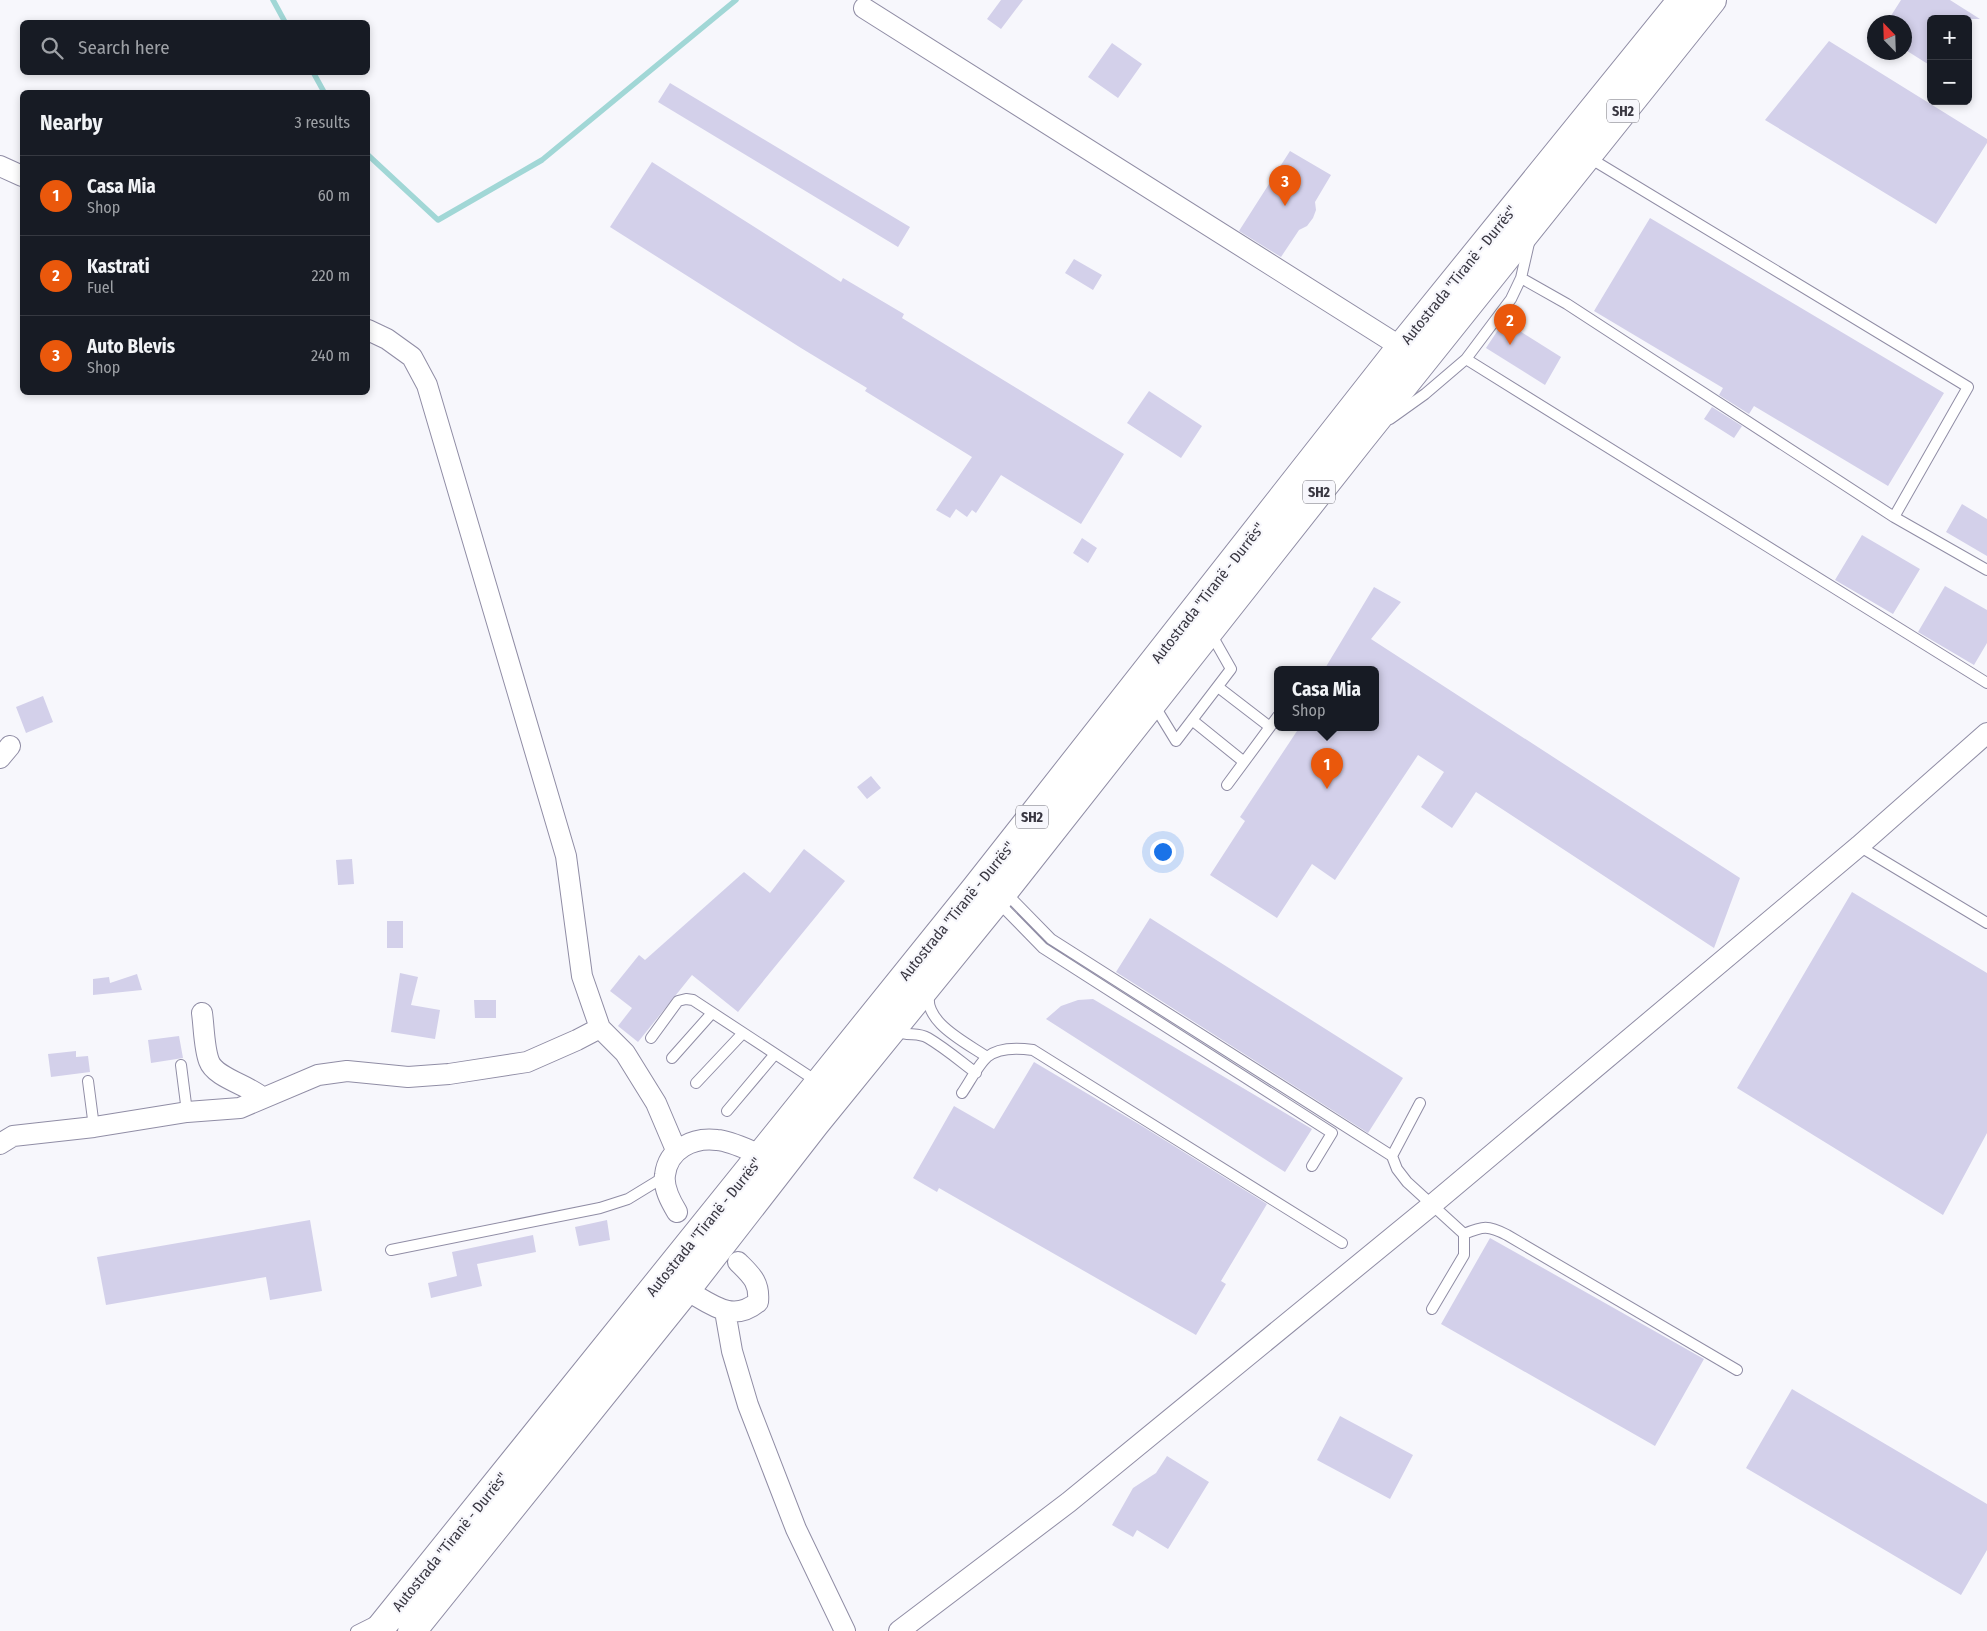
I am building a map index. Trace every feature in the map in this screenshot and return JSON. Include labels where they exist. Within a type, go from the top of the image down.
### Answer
[{"type":"highway","name":"Autostrada \"Tiranë - Durrës\"","points":[[384,1623],[976,888],[1401,347],[1682,0]]},
{"type":"highway","name":"Autostrada \"Tiranë - Durrës\"","points":[[412,1631],[686,1290],[936,972],[1000,895],[1359,441],[1712,0]]},
{"type":"street","points":[[864,8],[1401,347]]},
{"type":"street","points":[[0,166],[20,175]]},
{"type":"street","points":[[370,331],[387,339],[412,357],[427,385],[566,856],[582,976],[600,1028],[625,1053],[656,1103],[676,1150]]},
{"type":"street","points":[[899,1631],[1068,1502],[1432,1204],[1860,846],[1987,733]]},
{"type":"street","points":[[202,1014],[209,1061],[216,1071],[255,1091],[263,1098]]},
{"type":"street","points":[[0,1144],[13,1136],[94,1127],[187,1112],[240,1108],[318,1076],[347,1071],[408,1077],[449,1074],[527,1062],[600,1028]]},
{"type":"street","points":[[677,1212],[668,1196],[664,1177],[668,1162],[676,1150],[695,1141],[718,1140],[762,1155]]},
{"type":"street","points":[[686,1290],[725,1311],[739,1313],[749,1309],[758,1302],[759,1291],[754,1279],[738,1262]]},
{"type":"street","points":[[725,1311],[732,1351],[755,1423],[796,1529],[846,1631]]},
{"type":"lane","points":[[1587,156],[1968,387],[1894,517]]},
{"type":"lane","points":[[1359,441],[1425,394],[1466,359],[1511,299],[1521,278],[1534,223]]},
{"type":"lane","points":[[1521,278],[1567,304],[1894,517],[1987,570]]},
{"type":"lane","points":[[1466,359],[1987,683]]},
{"type":"lane","points":[[1152,702],[1176,741],[1231,670],[1209,631]]},
{"type":"lane","points":[[1218,687],[1270,727]]},
{"type":"lane","points":[[1192,720],[1244,762]]},
{"type":"lane","points":[[1227,785],[1274,722]]},
{"type":"lane","points":[[1860,846],[1987,923]]},
{"type":"lane","points":[[1000,895],[1051,939],[1392,1156],[1406,1182],[1464,1234],[1464,1255],[1432,1309]]},
{"type":"lane","points":[[1000,895],[1043,948],[1332,1133],[1312,1166]]},
{"type":"lane","points":[[936,972],[928,997],[932,1012],[941,1026],[987,1057]]},
{"type":"lane","points":[[651,1038],[678,1001],[686,998],[693,1000],[712,1012],[819,1083]]},
{"type":"lane","points":[[672,1058],[712,1012]]},
{"type":"lane","points":[[893,1027],[902,1034],[915,1034],[927,1037],[976,1073]]},
{"type":"lane","points":[[696,1083],[743,1033]]},
{"type":"lane","points":[[962,1093],[987,1057],[1003,1050],[1018,1048],[1033,1050],[1342,1243]]},
{"type":"lane","points":[[727,1111],[775,1054]]},
{"type":"lane","points":[[181,1065],[187,1112]]},
{"type":"lane","points":[[88,1081],[94,1127]]},
{"type":"lane","points":[[1392,1156],[1420,1103]]},
{"type":"lane","points":[[391,1250],[600,1208],[628,1199],[664,1177]]},
{"type":"lane","points":[[1464,1234],[1481,1227],[1493,1228],[1507,1234],[1737,1370]]},
{"type":"lane","points":[[356,1631],[384,1623]]},
{"type":"building","points":[[1001,0],[1023,0],[1001,29],[987,19]]},
{"type":"building","points":[[1901,0],[1950,0],[1980,19],[1972,19],[1972,15],[1927,15],[1927,63],[1912,54],[1912,15],[1891,15]]},
{"type":"building","points":[[1829,41],[1927,102],[1927,105],[1932,105],[1987,139],[1987,143],[1936,224],[1765,120]]},
{"type":"building","points":[[1112,43],[1142,64],[1118,98],[1088,77]]},
{"type":"building","points":[[670,83],[910,227],[898,247],[658,102]]},
{"type":"building","points":[[1290,151],[1331,175],[1315,202],[1316,210],[1313,218],[1307,226],[1299,230],[1281,257],[1239,231]]},
{"type":"building","points":[[652,162],[841,282],[843,278],[904,314],[902,318],[1124,454],[1081,524],[1001,475],[976,513],[972,510],[967,517],[956,509],[950,518],[936,510],[972,457],[865,391],[867,388],[610,227]]},
{"type":"building","points":[[1650,218],[1944,393],[1888,486],[1754,406],[1749,414],[1719,395],[1723,388],[1594,311]]},
{"type":"building","points":[[1074,259],[1102,275],[1093,290],[1065,273]]},
{"type":"building","points":[[1504,321],[1561,357],[1545,385],[1486,348]]},
{"type":"building","points":[[1149,391],[1202,426],[1181,458],[1127,423]]},
{"type":"building","points":[[1712,407],[1742,426],[1734,438],[1704,419]]},
{"type":"building","points":[[1962,504],[1987,519],[1987,556],[1946,532]]},
{"type":"building","points":[[1862,535],[1920,569],[1893,614],[1835,580]]},
{"type":"building","points":[[1082,538],[1097,548],[1088,563],[1073,553]]},
{"type":"building","points":[[1945,586],[1987,610],[1987,643],[1974,665],[1918,632]]},
{"type":"building","points":[[1374,587],[1401,602],[1371,639],[1740,878],[1714,948],[1476,792],[1452,828],[1421,807],[1444,772],[1418,755],[1335,880],[1312,864],[1277,918],[1210,875],[1245,821],[1240,817],[1297,731],[1379,731],[1379,666],[1326,666]]},
{"type":"building","points":[[43,696],[53,722],[26,733],[16,707]]},
{"type":"building","points":[[871,776],[881,788],[867,799],[857,787]]},
{"type":"building","points":[[804,849],[845,881],[738,1012],[692,975],[638,1042],[618,1026],[632,1008],[610,991],[639,955],[645,960],[744,872],[770,893]]},
{"type":"building","points":[[352,859],[354,884],[338,885],[336,860]]},
{"type":"building","points":[[1852,892],[1987,973],[1987,1133],[1943,1215],[1737,1088]]},
{"type":"building","points":[[1150,918],[1403,1078],[1368,1133],[1116,972]]},
{"type":"building","points":[[387,921],[403,921],[403,948],[387,948]]},
{"type":"building","points":[[400,973],[418,977],[411,1005],[440,1010],[435,1039],[391,1032]]},
{"type":"building","points":[[137,974],[142,990],[93,995],[93,979],[109,977],[110,983]]},
{"type":"building","points":[[1093,999],[1312,1129],[1285,1172],[1046,1019],[1061,1006],[1078,1000]]},
{"type":"building","points":[[474,1000],[496,1000],[496,1018],[475,1018]]},
{"type":"building","points":[[179,1036],[183,1058],[151,1063],[148,1040]]},
{"type":"building","points":[[76,1051],[76,1057],[88,1056],[90,1072],[51,1077],[48,1054]]},
{"type":"building","points":[[1034,1062],[1142,1126],[1267,1204],[1221,1281],[1226,1284],[1196,1335],[939,1188],[937,1192],[913,1178],[954,1106],[994,1129]]},
{"type":"building","points":[[310,1220],[322,1291],[270,1300],[266,1277],[106,1305],[97,1257]]},
{"type":"building","points":[[607,1220],[610,1240],[579,1246],[575,1227]]},
{"type":"building","points":[[533,1235],[536,1252],[477,1264],[482,1286],[431,1298],[428,1283],[457,1276],[452,1252]]},
{"type":"building","points":[[1490,1238],[1704,1359],[1655,1446],[1441,1324]]},
{"type":"building","points":[[1792,1389],[1987,1504],[1987,1550],[1961,1595],[1746,1468]]},
{"type":"building","points":[[1340,1416],[1413,1455],[1390,1499],[1317,1460]]},
{"type":"building","points":[[1167,1456],[1209,1482],[1168,1549],[1137,1530],[1133,1537],[1112,1525],[1133,1488],[1156,1473]]},
{"type":"waterway","points":[[273,0],[284,20]]},
{"type":"waterway","points":[[370,157],[438,220],[542,160],[736,0]]},
{"type":"waterway","points":[[315,75],[323,90]]},
{"type":"place","name":"Auto Blevis","points":[[1285,206]]},
{"type":"place","name":"Kastrati","points":[[1510,345]]},
{"type":"place","name":"Casa Mia","points":[[1327,789]]}]
